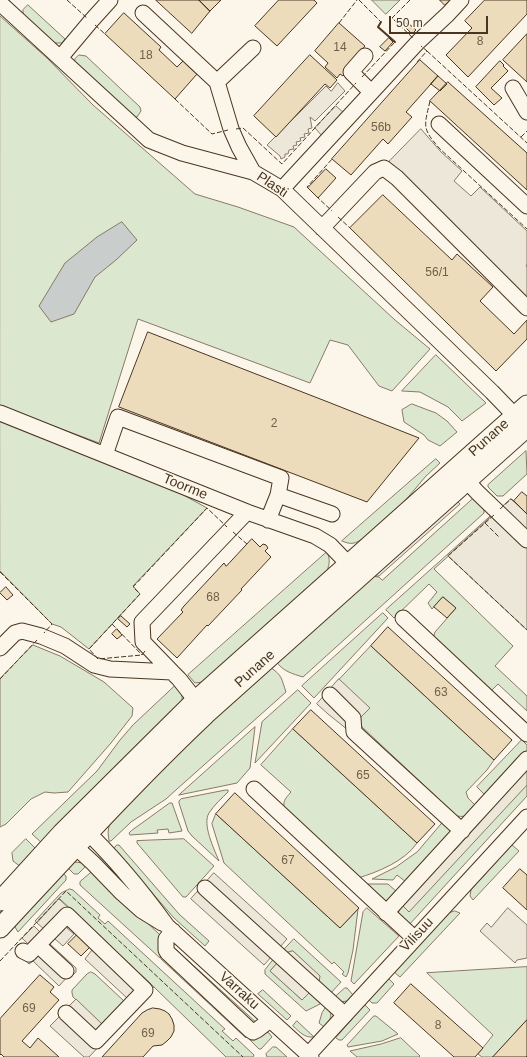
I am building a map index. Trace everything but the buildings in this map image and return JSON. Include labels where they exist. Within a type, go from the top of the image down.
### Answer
[{"type":"main road","name":"Punane","points":[[0,901],[75,829],[163,755],[201,707],[524,419]]},
{"type":"main road","name":"Punane","points":[[0,928],[76,847],[75,829]]},
{"type":"street","points":[[60,58],[110,0]]},
{"type":"street","points":[[282,189],[418,42],[461,0]]},
{"type":"street","name":"Plasti","points":[[0,3],[149,140],[182,153],[253,172],[282,189],[492,392],[524,419]]},
{"type":"street","points":[[143,13],[217,82],[231,129],[253,172]]},
{"type":"street","points":[[217,82],[253,48]]},
{"type":"street","points":[[365,56],[351,72],[371,92]]},
{"type":"street","points":[[513,88],[527,112]]},
{"type":"street","points":[[439,124],[527,206]]},
{"type":"street","points":[[322,228],[375,172],[384,168],[397,178],[527,308]]},
{"type":"street","name":"Toorme","points":[[0,413],[247,512],[315,536],[330,545],[354,570]]},
{"type":"street","points":[[105,455],[118,417],[281,478],[278,495],[268,520]]},
{"type":"street","points":[[461,475],[527,540]]},
{"type":"street","points":[[278,495],[332,514]]},
{"type":"street","points":[[201,707],[179,679],[143,642],[142,622],[247,512]]},
{"type":"street","points":[[404,618],[527,734]]},
{"type":"street","points":[[0,648],[15,633],[22,631],[41,636],[66,646],[94,665],[110,669],[172,672]]},
{"type":"street","points":[[330,695],[354,718],[354,732],[462,831]]},
{"type":"street","points":[[386,912],[527,759]]},
{"type":"street","points":[[254,789],[414,938]]},
{"type":"street","name":"Vilisuu","points":[[310,1056],[414,938],[525,824]]},
{"type":"street","name":"Varraku","points":[[75,829],[114,859],[170,928],[310,1056]]},
{"type":"street","name":"Varraku","points":[[76,847],[141,910],[170,928]]},
{"type":"street","points":[[205,888],[345,1016]]},
{"type":"street","points":[[23,951],[29,954],[67,915],[145,990],[96,1041],[66,1013]]},
{"type":"street","points":[[170,928],[166,939],[166,950],[168,954],[250,1030],[253,1032],[270,1020]]},
{"type":"street","points":[[38,946],[66,971]]},
{"type":"green space","points":[[372,0],[400,0],[386,14]]},
{"type":"green space","points":[[28,5],[65,39],[62,43],[54,43],[23,15],[23,10]]},
{"type":"green space","points":[[0,16],[47,58],[93,105],[195,194],[238,207],[294,227],[395,320],[430,349],[392,391],[379,386],[348,345],[330,340],[310,383],[138,319],[99,443],[0,406]]},
{"type":"green space","points":[[79,55],[86,56],[140,107],[141,111],[137,117],[132,116],[74,63],[75,59]]},
{"type":"green space","points":[[436,355],[486,403],[462,421],[448,407],[420,392],[402,391]]},
{"type":"green space","points":[[412,404],[436,413],[447,421],[457,432],[440,446],[428,440],[424,435],[404,422],[402,410]]},
{"type":"green space","points":[[0,420],[178,492],[207,508],[133,586],[140,594],[89,649],[61,627],[52,624],[0,571]]},
{"type":"green space","points":[[526,451],[527,474],[503,496],[497,496],[488,487],[488,485]]},
{"type":"green space","points":[[436,459],[440,463],[426,476],[404,502],[364,538],[353,543],[342,541]]},
{"type":"green space","points":[[475,497],[484,509],[484,513],[303,677],[288,672],[278,664],[276,661],[371,576],[379,577],[382,580]]},
{"type":"green space","points":[[493,514],[494,515],[434,569],[513,646],[495,666],[527,696],[527,711],[498,684],[491,691],[435,638],[435,632],[456,608],[443,597],[432,609],[428,603],[437,592],[429,584],[394,618],[386,610]]},
{"type":"green space","points":[[327,552],[329,563],[326,573],[203,682],[195,683],[188,675]]},
{"type":"green space","points":[[383,613],[388,618],[314,698],[302,686]]},
{"type":"green space","points":[[33,645],[60,656],[104,682],[133,708],[132,716],[111,743],[68,792],[45,792],[31,799],[6,824],[0,827],[0,679]]},
{"type":"green space","points":[[371,646],[494,760],[487,770],[466,792],[468,798],[476,806],[466,816],[457,816],[362,727],[360,723],[361,716],[338,681]]},
{"type":"green space","points":[[270,667],[279,675],[286,692],[166,799],[131,822],[111,841],[109,841],[108,832],[110,821],[155,772]]},
{"type":"green space","points":[[176,685],[182,695],[182,702],[43,844],[32,834],[97,771],[133,725]]},
{"type":"green space","points":[[298,690],[311,703],[255,763],[262,722]]},
{"type":"green space","points":[[255,727],[250,768],[237,783],[179,795]]},
{"type":"green space","points":[[293,729],[417,843],[406,855],[374,873],[358,878],[285,811],[285,800],[291,792],[261,765]]},
{"type":"green space","points":[[522,740],[527,745],[527,751],[486,796],[477,787]]},
{"type":"green space","points":[[527,784],[527,796],[408,926],[398,914],[401,904]]},
{"type":"green space","points":[[228,790],[228,792],[213,807],[207,818],[208,830],[219,861],[188,831],[179,801],[181,799]]},
{"type":"green space","points":[[172,803],[182,831],[169,833],[168,829],[157,830],[158,833],[130,835],[129,833],[131,831]]},
{"type":"green space","points":[[216,814],[340,928],[358,909],[353,950],[346,977],[342,974],[344,972],[334,962],[332,964],[224,863],[212,824]]},
{"type":"green space","points":[[444,821],[454,831],[406,882],[397,875],[393,880],[372,879],[396,867],[417,852]]},
{"type":"green space","points":[[26,839],[37,850],[21,867],[13,861],[12,853]]},
{"type":"green space","points":[[184,839],[214,866],[186,897],[183,897],[137,843],[137,841]]},
{"type":"green space","points":[[117,845],[119,845],[179,914],[209,941],[205,946],[174,918],[114,849]]},
{"type":"green space","points":[[512,845],[519,851],[473,900],[470,896],[471,890]]},
{"type":"green space","points":[[74,862],[87,865],[78,874],[74,874],[67,867]]},
{"type":"green space","points":[[93,871],[160,935],[162,941],[160,958],[80,885],[80,882]]},
{"type":"green space","points":[[61,872],[66,876],[66,880],[18,932],[15,927],[15,923]]},
{"type":"green space","points":[[363,884],[388,884],[397,892],[389,900],[383,901]]},
{"type":"green space","points":[[70,889],[73,890],[100,915],[98,918],[105,924],[108,921],[225,1029],[222,1031],[233,1041],[236,1038],[254,1055],[253,1057],[226,1057],[60,899],[37,923],[35,921],[61,893]]},
{"type":"green space","points":[[367,908],[399,936],[354,984],[351,981],[363,912]]},
{"type":"green space","points":[[455,911],[460,913],[400,977],[394,972],[449,913]]},
{"type":"green space","points":[[294,939],[341,982],[330,994],[319,983],[319,976],[293,951],[286,953],[283,951]]},
{"type":"green space","points":[[172,946],[258,1024],[254,1026],[175,954]]},
{"type":"green space","points":[[274,959],[278,962],[270,971],[302,1000],[309,993],[321,1002],[320,1004],[306,1011],[265,974],[265,970]]},
{"type":"green space","points":[[527,967],[527,1020],[493,1057],[482,1057],[478,1054],[493,1035],[427,973]]},
{"type":"green space","points":[[91,972],[124,1001],[103,1025],[73,997],[72,993],[72,990],[87,974]]},
{"type":"green space","points":[[389,979],[394,984],[377,1003],[372,1003],[369,1000]]},
{"type":"green space","points":[[345,988],[347,988],[353,995],[347,1001],[340,1002],[334,998]]},
{"type":"green space","points":[[263,990],[291,1016],[287,1020],[258,994]]},
{"type":"green space","points":[[365,1005],[370,1010],[342,1040],[336,1038]]},
{"type":"green space","points":[[326,1007],[329,1010],[331,1017],[324,1027],[319,1023],[322,1013]]},
{"type":"green space","points":[[374,1016],[398,1034],[382,1041],[348,1047],[347,1045]]},
{"type":"green space","points":[[297,1021],[314,1037],[305,1036],[293,1026]]},
{"type":"green space","points":[[266,1032],[272,1037],[261,1049],[259,1049],[249,1039],[255,1040]]},
{"type":"green space","points":[[401,1038],[420,1056],[419,1057],[357,1057],[350,1051],[381,1044]]},
{"type":"green space","points":[[273,1047],[276,1047],[287,1057],[267,1057],[266,1054]]},
{"type":"shaded area","points":[[338,83],[345,91],[315,121],[310,117],[312,128],[308,129],[309,133],[304,134],[305,137],[300,138],[301,141],[296,142],[297,145],[293,146],[294,149],[289,150],[288,154],[285,154],[285,157],[281,159],[280,156],[267,145],[326,86],[331,91]]},
{"type":"shaded area","points":[[336,106],[344,113],[323,137],[315,128]]},
{"type":"shaded area","points":[[421,129],[441,152],[462,171],[454,181],[471,196],[480,187],[527,231],[527,304],[385,166]]},
{"type":"shaded area","points":[[122,222],[137,240],[95,277],[74,314],[51,322],[39,306],[65,263],[97,237]]},
{"type":"shaded area","points":[[511,499],[527,514],[527,630],[448,556]]},
{"type":"shaded area","points":[[456,500],[460,504],[379,576],[371,576]]},
{"type":"shaded area","points":[[339,679],[370,708],[348,730],[317,704]]},
{"type":"shaded area","points":[[527,770],[527,785],[409,912],[402,905],[453,850],[454,851],[481,821],[480,820]]},
{"type":"shaded area","points":[[214,873],[287,939],[264,965],[191,899]]},
{"type":"shaded area","points":[[59,899],[154,987],[89,1057],[84,1057],[50,1026],[59,1017],[58,1013],[64,1007],[68,1007],[76,999],[103,1025],[127,998],[85,959],[92,948],[69,927],[67,928],[74,934],[63,946],[55,939],[50,944],[76,968],[76,972],[73,975],[69,975],[59,986],[33,961],[29,964],[19,955],[28,944],[22,938],[34,926],[41,933],[45,930],[37,923]]},
{"type":"shaded area","points":[[508,908],[527,925],[527,958],[517,960],[515,963],[480,931],[487,923],[491,927]]},
{"type":"shaded area","points":[[293,951],[320,976],[319,983],[302,1000],[270,971],[286,953]]},
{"type":"shaded area","points":[[162,953],[250,1034],[246,1038],[161,959]]},
{"type":"fence","points":[[67,0],[87,18]]},
{"type":"fence","points":[[339,23],[357,0]]},
{"type":"fence","points":[[359,0],[381,22]]},
{"type":"fence","points":[[410,0],[392,18],[414,39]]},
{"type":"fence","points":[[95,25],[105,34]]},
{"type":"fence","points":[[362,77],[395,42]]},
{"type":"fence","points":[[417,62],[427,51],[421,46]]},
{"type":"fence","points":[[427,51],[527,143]]},
{"type":"fence","points":[[236,129],[243,128],[282,164],[356,83]]},
{"type":"fence","points":[[175,99],[212,134],[228,130]]},
{"type":"fence","points":[[430,101],[426,116],[426,127],[433,141],[527,229]]},
{"type":"fence","points":[[521,137],[527,131]]},
{"type":"fence","points":[[309,189],[307,187],[333,158]]},
{"type":"fence","points":[[316,196],[332,211]]},
{"type":"fence","points":[[338,217],[350,228]]},
{"type":"fence","points":[[500,509],[511,499],[514,501]]},
{"type":"fence","points":[[145,651],[142,655],[98,659],[89,649],[140,594],[133,587],[207,508],[227,527]]},
{"type":"fence","points":[[494,515],[448,556],[527,630]]},
{"type":"fence","points":[[485,523],[499,537]]},
{"type":"fence","points":[[233,532],[247,544]]},
{"type":"fence","points":[[0,572],[52,624],[44,633]]},
{"type":"fence","points":[[112,624],[142,655]]},
{"type":"fence","points":[[0,679],[37,640]]},
{"type":"fence","points":[[0,961],[66,891],[243,1057]]},
{"type":"wall","points":[[381,22],[378,27],[395,42]]}]
